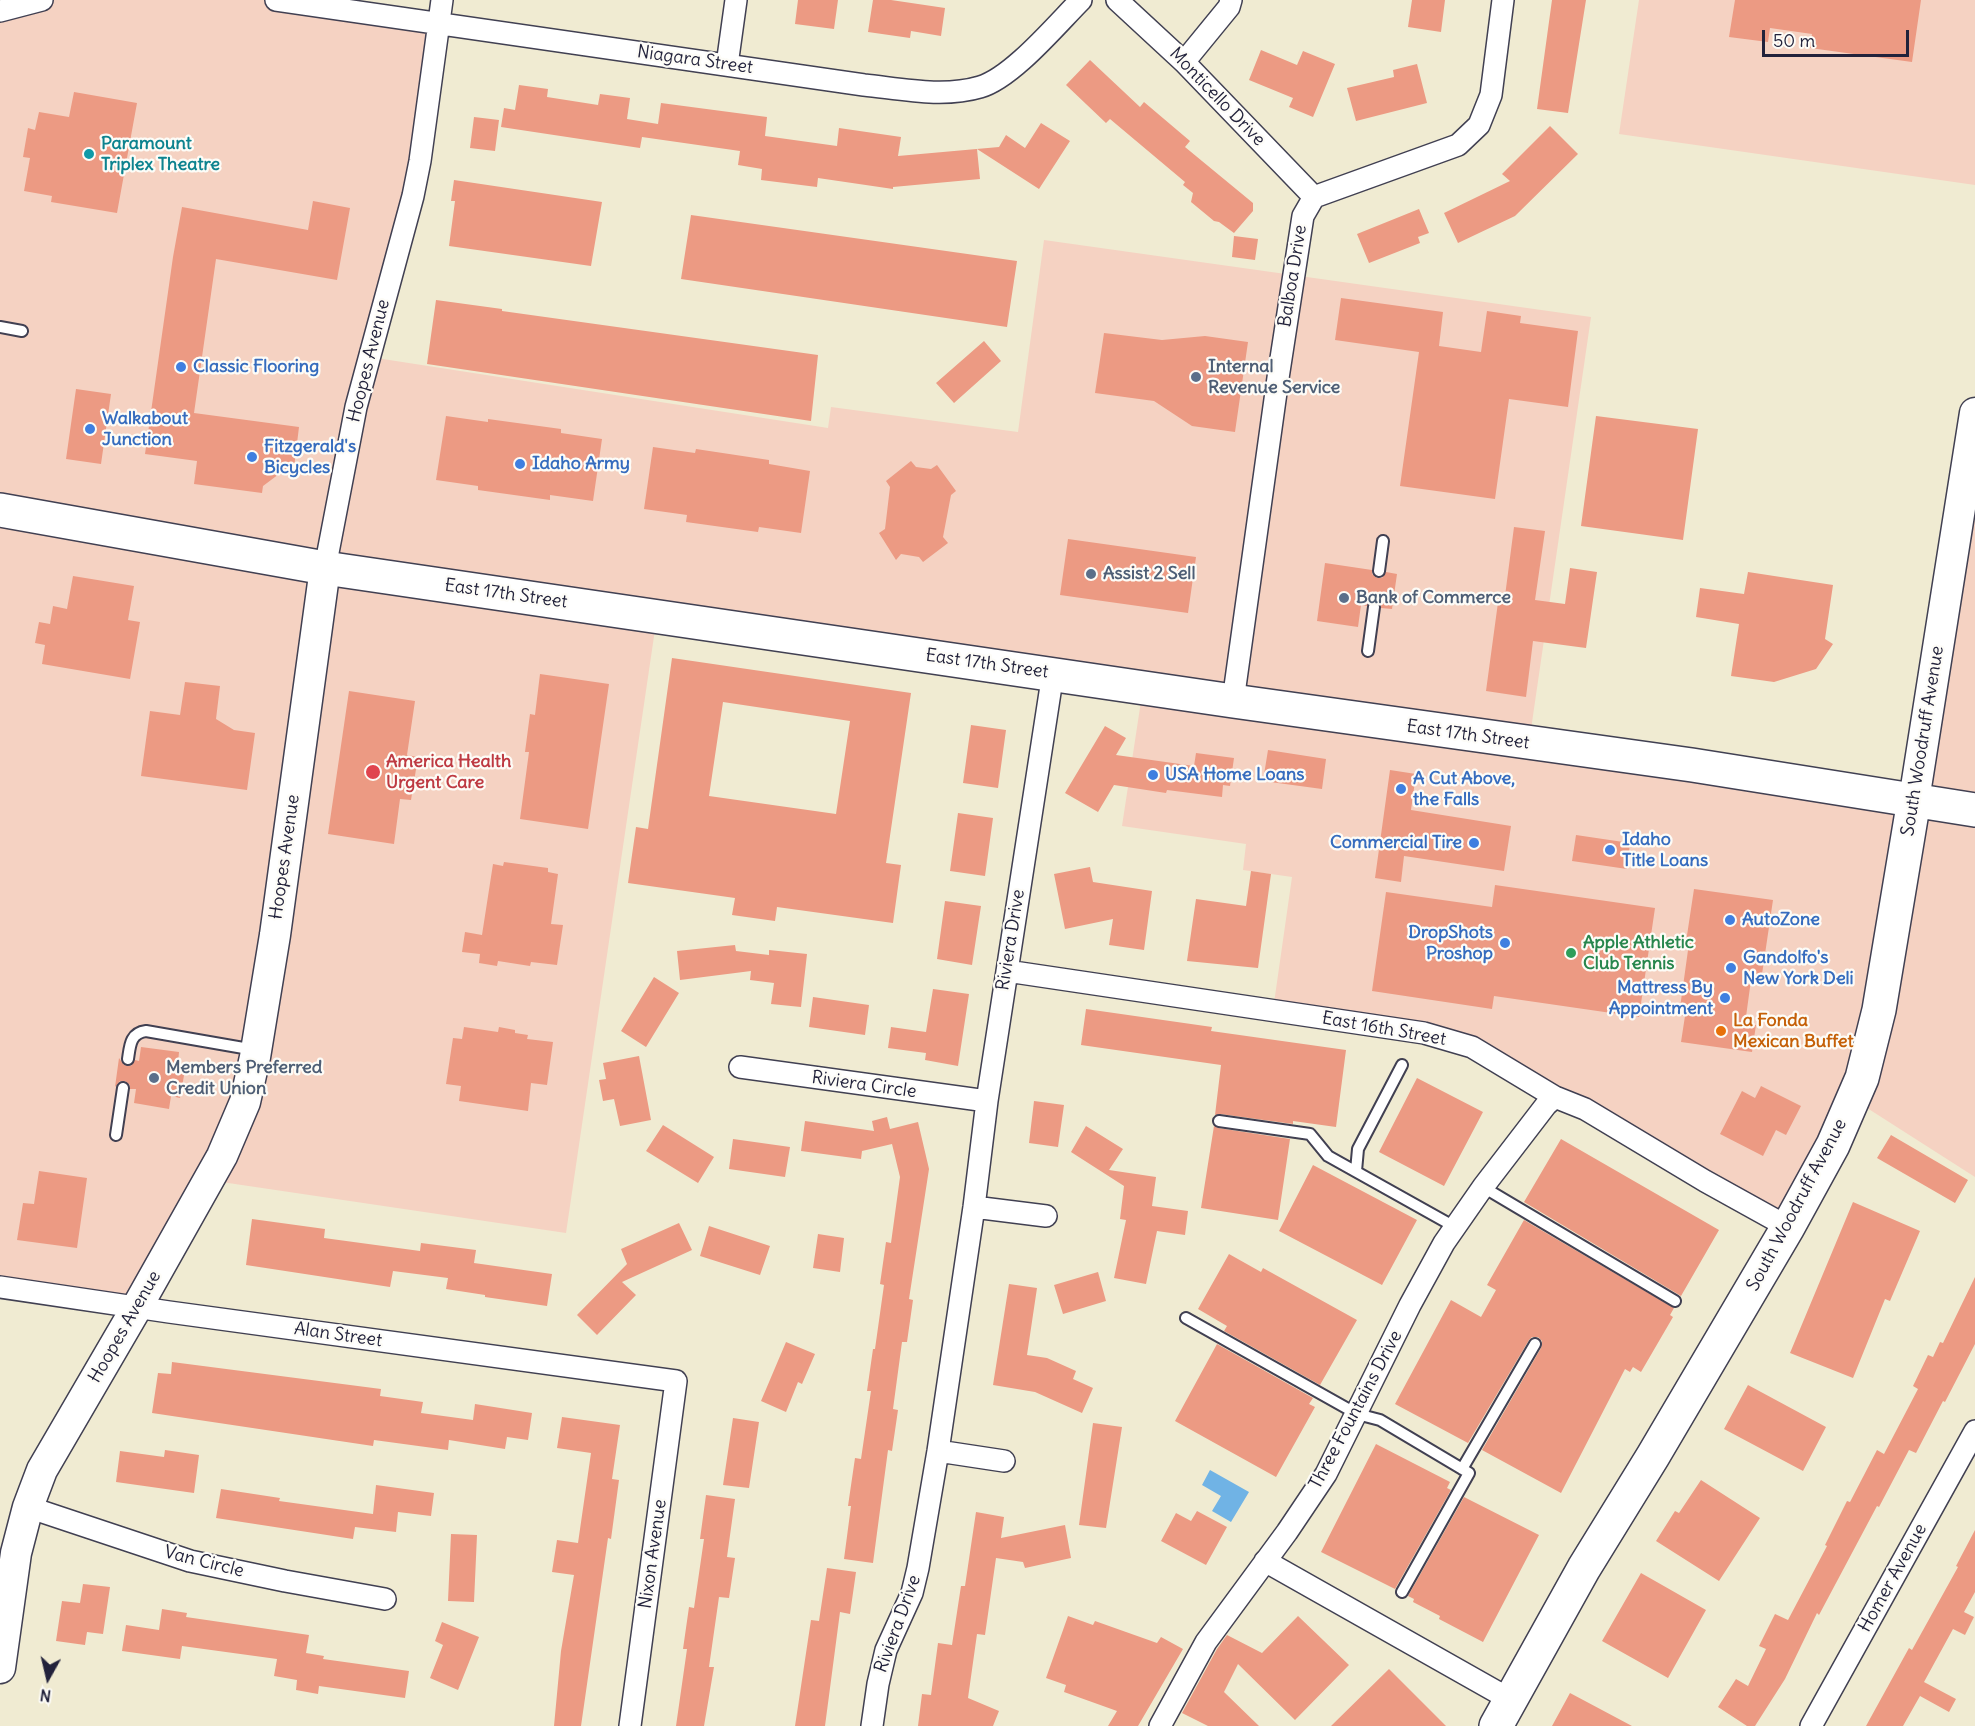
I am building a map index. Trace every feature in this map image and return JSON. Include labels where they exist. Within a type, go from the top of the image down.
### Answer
[{"type":"main road","name":"East 17th Street","points":[[0,510],[325,568],[1233,701],[1692,765],[1975,810]]},
{"type":"main road","name":"South Woodruff Avenue","points":[[1503,1713],[1584,1568],[1788,1227],[1833,1145],[1862,1078],[1880,1010],[1914,800]]},
{"type":"street","points":[[0,11],[42,0]]},
{"type":"street","name":"Niagara Street","points":[[276,0],[922,92],[951,92],[981,87],[1008,73],[1081,0]]},
{"type":"street","name":"Hoopes Avenue","points":[[0,1668],[16,1553],[28,1507],[45,1463],[222,1156],[245,1102],[256,1050],[274,935],[325,568],[356,407],[413,196],[420,161],[442,0]]},
{"type":"street","points":[[727,65],[736,0]]},
{"type":"street","name":"Monticello Drive","points":[[1117,0],[1184,62],[1314,197]]},
{"type":"street","points":[[1184,62],[1229,7],[1231,0]]},
{"type":"street","points":[[1314,197],[1458,145],[1479,125],[1491,96],[1503,0]]},
{"type":"street","name":"Balboa Drive","points":[[1233,701],[1289,301],[1303,216],[1314,197]]},
{"type":"street","name":"South Woodruff Avenue","points":[[1914,800],[1974,429]]},
{"type":"street","name":"Riviera Drive","points":[[872,1726],[886,1650],[912,1593],[918,1568],[938,1451],[974,1207],[987,1101],[1053,673]]},
{"type":"street","name":"East 16th Street","points":[[1007,971],[1424,1033],[1472,1047],[1555,1097],[1585,1109],[1705,1181],[1788,1227]]},
{"type":"street","name":"Riviera Circle","points":[[740,1068],[987,1101]]},
{"type":"street","name":"Three Fountains Drive","points":[[1160,1726],[1206,1642],[1287,1532],[1326,1474],[1410,1305],[1444,1243],[1483,1187],[1546,1105],[1555,1097]]},
{"type":"street","points":[[974,1207],[1046,1216]]},
{"type":"street","name":"Alan Street","points":[[0,1287],[676,1381]]},
{"type":"street","name":"Nixon Avenue","points":[[630,1726],[676,1381]]},
{"type":"street","name":"Homer Avenue","points":[[1811,1726],[1975,1431]]},
{"type":"street","points":[[938,1451],[1004,1461]]},
{"type":"street","name":"Van Circle","points":[[28,1507],[190,1561],[385,1599]]},
{"type":"street","points":[[1265,1561],[1503,1713]]},
{"type":"lane","points":[[0,327],[22,331]]},
{"type":"lane","points":[[1379,571],[1383,541]]},
{"type":"lane","points":[[1368,651],[1374,607]]},
{"type":"lane","points":[[128,1059],[133,1036],[138,1032],[146,1031],[256,1050]]},
{"type":"lane","points":[[1356,1171],[1358,1149],[1402,1065]]},
{"type":"lane","points":[[116,1134],[123,1088]]},
{"type":"lane","points":[[1219,1121],[1310,1134],[1328,1156],[1455,1227]]},
{"type":"lane","points":[[1483,1187],[1675,1301]]},
{"type":"lane","points":[[1186,1318],[1357,1414],[1380,1420],[1469,1473],[1402,1592]]},
{"type":"lane","points":[[1462,1468],[1535,1344]]},
{"type":"shaded area","points":[[42,0],[276,0],[439,23],[370,357],[828,428],[831,407],[1018,432],[1044,240],[1591,317],[1529,743],[1914,800],[1975,413],[1975,1177],[1853,1099],[1788,1227],[1472,1047],[1273,1010],[1292,877],[1243,870],[1246,844],[1122,826],[1143,688],[657,616],[566,1233],[208,1180],[137,1307],[0,1287],[0,11]]},
{"type":"shaded area","points":[[1639,0],[1975,0],[1975,185],[1619,134]]},
{"type":"water","points":[[1210,1470],[1249,1492],[1231,1522],[1212,1511],[1221,1496],[1202,1485]]},
{"type":"building","points":[[798,0],[838,0],[834,29],[795,24]]},
{"type":"building","points":[[873,0],[891,0],[945,8],[941,36],[911,31],[910,38],[868,32]]},
{"type":"building","points":[[1412,0],[1445,0],[1441,32],[1408,27]]},
{"type":"building","points":[[1552,0],[1586,0],[1568,113],[1537,109]]},
{"type":"building","points":[[1735,0],[1921,0],[1912,62],[1810,48],[1812,34],[1770,28],[1768,42],[1729,37]]},
{"type":"building","points":[[1261,50],[1297,65],[1303,51],[1335,64],[1313,117],[1289,107],[1293,98],[1249,80]]},
{"type":"building","points":[[1090,60],[1140,107],[1144,102],[1190,141],[1185,147],[1253,203],[1253,211],[1234,233],[1214,221],[1191,202],[1193,193],[1183,185],[1185,182],[1110,119],[1106,123],[1066,85]]},
{"type":"building","points":[[1417,64],[1427,103],[1356,121],[1347,88],[1394,77],[1393,70]]},
{"type":"building","points":[[519,85],[548,89],[547,97],[598,105],[600,94],[630,98],[627,119],[658,124],[661,103],[767,117],[765,136],[837,146],[839,128],[901,137],[898,156],[999,147],[1006,135],[1025,148],[1041,123],[1070,141],[1039,189],[977,149],[980,179],[893,187],[893,189],[818,178],[817,187],[761,180],[762,169],[738,165],[740,151],[642,137],[640,148],[501,127],[504,108],[515,110]]},
{"type":"building","points":[[74,92],[137,103],[117,213],[51,202],[52,196],[24,191],[30,158],[23,157],[28,128],[35,130],[39,112],[69,117]]},
{"type":"building","points":[[474,117],[499,120],[495,151],[470,148]]},
{"type":"building","points":[[1550,126],[1578,154],[1515,216],[1458,243],[1444,213],[1510,181],[1502,174]]},
{"type":"building","points":[[454,180],[602,202],[591,266],[449,246],[455,201],[451,201]]},
{"type":"building","points":[[313,201],[350,208],[337,280],[216,259],[194,413],[299,427],[293,476],[279,474],[263,486],[262,493],[194,484],[197,461],[145,454],[182,207],[308,230]]},
{"type":"building","points":[[1419,209],[1429,233],[1418,237],[1420,243],[1369,263],[1357,234]]},
{"type":"building","points":[[691,215],[1017,261],[1007,327],[681,279]]},
{"type":"building","points":[[1234,236],[1258,239],[1255,260],[1232,257]]},
{"type":"building","points":[[1341,298],[1443,312],[1439,346],[1481,352],[1487,311],[1521,316],[1520,323],[1578,331],[1568,407],[1509,399],[1495,499],[1400,486],[1419,352],[1335,340]]},
{"type":"building","points":[[436,300],[818,355],[811,421],[427,364]]},
{"type":"building","points":[[1104,333],[1162,340],[1205,336],[1248,342],[1235,432],[1192,426],[1154,401],[1095,393]]},
{"type":"building","points":[[984,341],[1001,361],[954,403],[936,383]]},
{"type":"building","points":[[76,389],[111,394],[101,464],[66,459]]},
{"type":"building","points":[[446,416],[561,429],[561,433],[602,439],[593,501],[550,495],[550,500],[478,490],[478,486],[436,480]]},
{"type":"building","points":[[1596,416],[1698,429],[1683,540],[1581,526]]},
{"type":"building","points":[[653,447],[695,453],[696,449],[769,460],[769,464],[810,471],[801,533],[759,527],[758,532],[686,522],[687,515],[644,509]]},
{"type":"building","points":[[911,461],[916,467],[931,469],[937,465],[956,491],[951,495],[943,537],[948,543],[923,562],[919,557],[901,554],[896,560],[879,533],[885,529],[890,487],[886,481]]},
{"type":"building","points":[[1514,527],[1545,531],[1535,600],[1565,604],[1570,568],[1597,572],[1586,648],[1533,641],[1526,697],[1486,691],[1499,595],[1505,596]]},
{"type":"building","points":[[1068,539],[1196,557],[1188,613],[1060,595]]},
{"type":"building","points":[[1325,563],[1372,570],[1372,574],[1377,578],[1382,578],[1386,572],[1397,574],[1392,609],[1381,608],[1379,601],[1372,600],[1367,606],[1361,605],[1358,627],[1317,621]]},
{"type":"building","points":[[1748,572],[1833,585],[1825,639],[1833,644],[1816,669],[1774,682],[1731,676],[1739,624],[1696,617],[1700,588],[1744,594]]},
{"type":"building","points":[[73,576],[134,586],[128,620],[140,622],[130,679],[42,664],[45,645],[35,643],[39,622],[50,624],[53,606],[67,609]]},
{"type":"building","points":[[672,658],[911,693],[886,863],[901,865],[893,923],[777,907],[775,921],[732,915],[735,898],[628,883],[636,827],[648,829]],"holes":[[[723,702],[850,721],[836,814],[709,796]]]},
{"type":"building","points":[[540,674],[609,684],[588,829],[520,819],[529,752],[525,752],[530,714],[535,715]]},
{"type":"building","points":[[185,682],[220,686],[216,719],[234,730],[255,733],[247,790],[141,776],[150,711],[180,715]]},
{"type":"building","points":[[349,691],[415,701],[407,755],[418,757],[411,800],[400,799],[394,844],[328,834]]},
{"type":"building","points":[[971,725],[1006,730],[998,788],[963,783]]},
{"type":"building","points":[[1105,726],[1126,738],[1116,755],[1194,766],[1196,753],[1234,758],[1230,786],[1223,785],[1222,797],[1167,790],[1166,793],[1114,785],[1098,812],[1065,793]]},
{"type":"building","points":[[1268,750],[1326,759],[1322,789],[1263,781]]},
{"type":"building","points":[[1390,770],[1416,774],[1411,810],[1511,826],[1504,871],[1404,856],[1401,882],[1375,878]]},
{"type":"building","points":[[958,813],[993,818],[985,876],[950,871]]},
{"type":"building","points":[[1576,835],[1630,843],[1627,869],[1572,861]]},
{"type":"building","points":[[504,862],[548,868],[548,872],[558,874],[551,924],[563,925],[557,965],[531,962],[530,966],[498,961],[497,966],[479,963],[480,954],[462,952],[465,932],[482,935],[493,864],[503,866]]},
{"type":"building","points":[[1090,867],[1093,882],[1152,891],[1144,950],[1109,945],[1113,919],[1065,929],[1054,874]]},
{"type":"building","points":[[1251,871],[1271,874],[1258,968],[1187,961],[1196,899],[1246,906]]},
{"type":"building","points":[[1495,885],[1655,908],[1639,1017],[1494,996],[1492,1009],[1372,991],[1386,892],[1492,907]]},
{"type":"building","points":[[1694,889],[1773,900],[1761,981],[1751,980],[1745,1024],[1756,1025],[1752,1052],[1681,1042],[1685,1016],[1679,1015]]},
{"type":"building","points":[[945,901],[981,906],[972,965],[937,959]]},
{"type":"building","points":[[735,945],[736,951],[769,955],[769,950],[807,954],[801,1007],[771,1004],[774,983],[750,980],[751,971],[680,980],[677,951]]},
{"type":"building","points":[[654,977],[679,993],[646,1047],[621,1031]]},
{"type":"building","points":[[933,989],[969,994],[958,1066],[925,1060],[926,1053],[888,1048],[891,1027],[926,1032]]},
{"type":"building","points":[[813,997],[869,1005],[865,1035],[809,1027]]},
{"type":"building","points":[[1086,1009],[1212,1027],[1211,1031],[1346,1050],[1336,1127],[1215,1115],[1221,1065],[1081,1045]]},
{"type":"building","points":[[464,1027],[498,1032],[499,1027],[528,1035],[527,1039],[553,1042],[547,1085],[531,1083],[528,1111],[459,1101],[461,1086],[446,1084],[453,1038],[462,1039]]},
{"type":"building","points":[[141,1047],[179,1052],[178,1063],[186,1064],[180,1098],[171,1096],[169,1109],[134,1103],[136,1089],[130,1089],[130,1085],[125,1081],[120,1081],[115,1087],[119,1058],[124,1065],[131,1066],[135,1060],[139,1061]]},
{"type":"building","points":[[639,1056],[651,1120],[620,1126],[614,1099],[603,1101],[599,1080],[606,1079],[603,1063]]},
{"type":"building","points":[[1417,1078],[1483,1112],[1444,1186],[1379,1152]]},
{"type":"building","points":[[1761,1086],[1801,1106],[1786,1135],[1776,1130],[1763,1156],[1720,1134],[1742,1091],[1755,1098]]},
{"type":"building","points":[[1034,1101],[1064,1105],[1058,1147],[1029,1143]]},
{"type":"building","points":[[887,1117],[890,1129],[918,1122],[929,1169],[909,1299],[913,1300],[907,1342],[902,1342],[893,1409],[898,1410],[892,1451],[888,1450],[873,1563],[844,1559],[855,1458],[861,1459],[871,1391],[867,1391],[884,1285],[880,1284],[886,1242],[891,1243],[900,1177],[892,1144],[862,1151],[861,1159],[801,1151],[805,1121],[874,1131],[872,1121]]},
{"type":"building","points":[[663,1125],[714,1157],[698,1183],[646,1151]]},
{"type":"building","points":[[1086,1126],[1123,1149],[1109,1170],[1156,1177],[1152,1206],[1188,1211],[1185,1235],[1157,1231],[1146,1284],[1114,1278],[1126,1220],[1120,1219],[1124,1186],[1071,1152]]},
{"type":"building","points":[[1214,1126],[1290,1139],[1278,1220],[1201,1208]]},
{"type":"building","points":[[1891,1135],[1968,1180],[1955,1203],[1877,1158]]},
{"type":"building","points":[[733,1139],[790,1147],[785,1177],[729,1169]]},
{"type":"building","points":[[1561,1139],[1719,1230],[1681,1296],[1524,1202]]},
{"type":"building","points":[[1313,1165],[1417,1220],[1382,1285],[1279,1231]]},
{"type":"building","points":[[39,1171],[87,1178],[77,1248],[17,1240],[23,1203],[34,1204]]},
{"type":"building","points":[[1853,1202],[1920,1231],[1890,1301],[1885,1299],[1853,1378],[1790,1353]]},
{"type":"building","points":[[252,1219],[325,1229],[324,1238],[420,1251],[421,1243],[476,1250],[474,1263],[552,1274],[547,1306],[446,1289],[448,1278],[393,1271],[390,1287],[246,1265]]},
{"type":"building","points":[[1524,1220],[1674,1308],[1670,1315],[1673,1317],[1641,1372],[1633,1367],[1630,1372],[1625,1369],[1561,1493],[1482,1450],[1541,1348],[1542,1341],[1538,1337],[1532,1337],[1529,1340],[1468,1443],[1395,1404],[1451,1300],[1481,1317],[1496,1290],[1487,1285]]},
{"type":"building","points":[[679,1223],[692,1250],[622,1282],[636,1295],[597,1335],[577,1315],[627,1264],[621,1249]]},
{"type":"building","points":[[709,1226],[770,1246],[760,1275],[700,1256]]},
{"type":"building","points":[[818,1234],[844,1238],[840,1272],[813,1268]]},
{"type":"building","points":[[1229,1254],[1261,1272],[1263,1268],[1357,1320],[1320,1385],[1224,1331],[1227,1326],[1198,1309]]},
{"type":"building","points":[[1098,1272],[1106,1301],[1063,1314],[1054,1285]]},
{"type":"building","points":[[1975,1277],[1975,1344],[1916,1453],[1909,1450],[1879,1507],[1877,1506],[1819,1615],[1817,1613],[1785,1679],[1755,1726],[1747,1726],[1718,1707],[1736,1679],[1748,1686],[1766,1649],[1759,1646],[1775,1614],[1788,1620],[1827,1546],[1825,1545],[1847,1501],[1850,1502],[1877,1450],[1884,1454],[1918,1389],[1913,1386],[1928,1355],[1933,1357],[1940,1342],[1943,1343]]},
{"type":"building","points":[[1009,1284],[1037,1288],[1027,1355],[1047,1358],[1076,1371],[1073,1379],[1093,1388],[1082,1413],[1035,1392],[993,1385]]},
{"type":"building","points":[[786,1342],[815,1354],[802,1384],[798,1382],[786,1412],[761,1401]]},
{"type":"building","points":[[1217,1344],[1313,1398],[1309,1404],[1315,1407],[1276,1477],[1175,1421]]},
{"type":"building","points":[[172,1362],[381,1389],[380,1396],[423,1402],[421,1413],[473,1420],[475,1404],[532,1413],[528,1440],[507,1437],[505,1449],[449,1440],[448,1450],[374,1440],[373,1446],[152,1413],[158,1373],[171,1374]]},
{"type":"building","points":[[1748,1385],[1826,1427],[1803,1471],[1724,1429]]},
{"type":"building","points":[[562,1417],[620,1425],[612,1479],[619,1480],[611,1539],[608,1538],[581,1726],[554,1726],[561,1651],[574,1575],[552,1572],[557,1540],[578,1543],[591,1453],[557,1448]]},
{"type":"building","points":[[733,1418],[759,1422],[749,1488],[723,1485]]},
{"type":"building","points":[[1093,1423],[1122,1427],[1106,1528],[1079,1525]]},
{"type":"building","points":[[1376,1444],[1450,1482],[1447,1488],[1451,1490],[1395,1589],[1321,1552]]},
{"type":"building","points":[[165,1450],[199,1455],[194,1493],[116,1482],[120,1451],[164,1457]]},
{"type":"building","points":[[1701,1480],[1760,1518],[1719,1581],[1656,1541],[1675,1511],[1679,1513]]},
{"type":"building","points":[[376,1485],[434,1493],[431,1516],[398,1512],[396,1532],[355,1527],[353,1539],[216,1518],[221,1489],[280,1498],[279,1501],[373,1514]]},
{"type":"building","points":[[706,1495],[735,1499],[727,1557],[735,1558],[729,1598],[719,1597],[709,1667],[714,1667],[704,1726],[676,1726],[687,1649],[683,1649],[689,1607],[694,1608],[704,1539],[700,1539]]},
{"type":"building","points":[[1464,1497],[1539,1535],[1483,1642],[1439,1619],[1440,1616],[1413,1602],[1414,1599],[1408,1596]]},
{"type":"building","points":[[1197,1511],[1227,1527],[1206,1565],[1161,1541],[1176,1513],[1191,1521]]},
{"type":"building","points":[[976,1512],[1004,1517],[1001,1538],[1065,1525],[1071,1558],[1025,1568],[1023,1562],[996,1558],[985,1635],[977,1634],[968,1698],[999,1711],[993,1726],[918,1726],[922,1694],[931,1695],[938,1643],[952,1645],[961,1586],[965,1586]]},
{"type":"building","points":[[1975,1530],[1975,1592],[1964,1612],[1974,1617],[1965,1635],[1953,1629],[1924,1682],[1956,1699],[1949,1712],[1920,1696],[1903,1726],[1866,1726],[1909,1648],[1912,1650],[1958,1567],[1956,1566]]},
{"type":"building","points":[[451,1534],[477,1535],[474,1602],[448,1601]]},
{"type":"building","points":[[827,1568],[856,1572],[850,1614],[840,1612],[825,1726],[795,1726],[811,1620],[819,1621]]},
{"type":"building","points":[[1641,1573],[1706,1610],[1668,1678],[1602,1641]]},
{"type":"building","points":[[83,1584],[110,1587],[103,1634],[87,1632],[85,1645],[56,1641],[62,1601],[80,1603]]},
{"type":"building","points":[[162,1609],[187,1613],[186,1617],[309,1635],[306,1653],[324,1656],[323,1659],[409,1671],[405,1698],[319,1686],[318,1694],[296,1690],[297,1680],[274,1676],[277,1659],[182,1646],[180,1659],[122,1651],[126,1625],[159,1630]]},
{"type":"building","points":[[1068,1616],[1093,1625],[1095,1621],[1157,1643],[1161,1637],[1183,1649],[1138,1726],[1108,1726],[1117,1711],[1064,1692],[1066,1685],[1046,1678]]},
{"type":"building","points":[[1298,1616],[1349,1665],[1295,1720],[1238,1664],[1224,1692],[1259,1726],[1208,1726],[1182,1713],[1227,1635],[1262,1653]]},
{"type":"building","points":[[442,1622],[479,1637],[458,1690],[430,1678],[443,1645],[435,1641]]},
{"type":"building","points":[[1389,1669],[1446,1726],[1331,1726]]},
{"type":"building","points":[[1570,1693],[1632,1726],[1552,1726]]},
{"type":"place","name":"Paramount Triplex Theatre","points":[[89,154]]},
{"type":"place","name":"Classic Flooring","points":[[181,367]]},
{"type":"place","name":"Internal Revenue Service","points":[[1196,377]]},
{"type":"place","name":"Walkabout Junction","points":[[90,429]]},
{"type":"place","name":"Fitzgerald's Bicycles","points":[[252,457]]},
{"type":"place","name":"Idaho Army","points":[[520,464]]},
{"type":"place","name":"Assist 2 Sell","points":[[1091,574]]},
{"type":"place","name":"Bank of Commerce","points":[[1344,598]]},
{"type":"place","name":"America Health Urgent Care","points":[[373,772]]},
{"type":"place","name":"USA Home Loans","points":[[1153,775]]},
{"type":"place","name":"A Cut Above, the Falls","points":[[1401,789]]},
{"type":"place","name":"Commercial Tire","points":[[1474,843]]},
{"type":"place","name":"Idaho Title Loans","points":[[1610,850]]},
{"type":"place","name":"AutoZone","points":[[1730,920]]},
{"type":"place","name":"DropShots Proshop","points":[[1505,943]]},
{"type":"place","name":"Apple Athletic Club Tennis","points":[[1571,953]]},
{"type":"place","name":"Gandolfo's New York Deli","points":[[1731,968]]},
{"type":"place","name":"Mattress By Appointment","points":[[1725,998]]},
{"type":"place","name":"La Fonda Mexican Buffet","points":[[1721,1031]]},
{"type":"place","name":"Members Preferred Credit Union","points":[[154,1078]]}]
